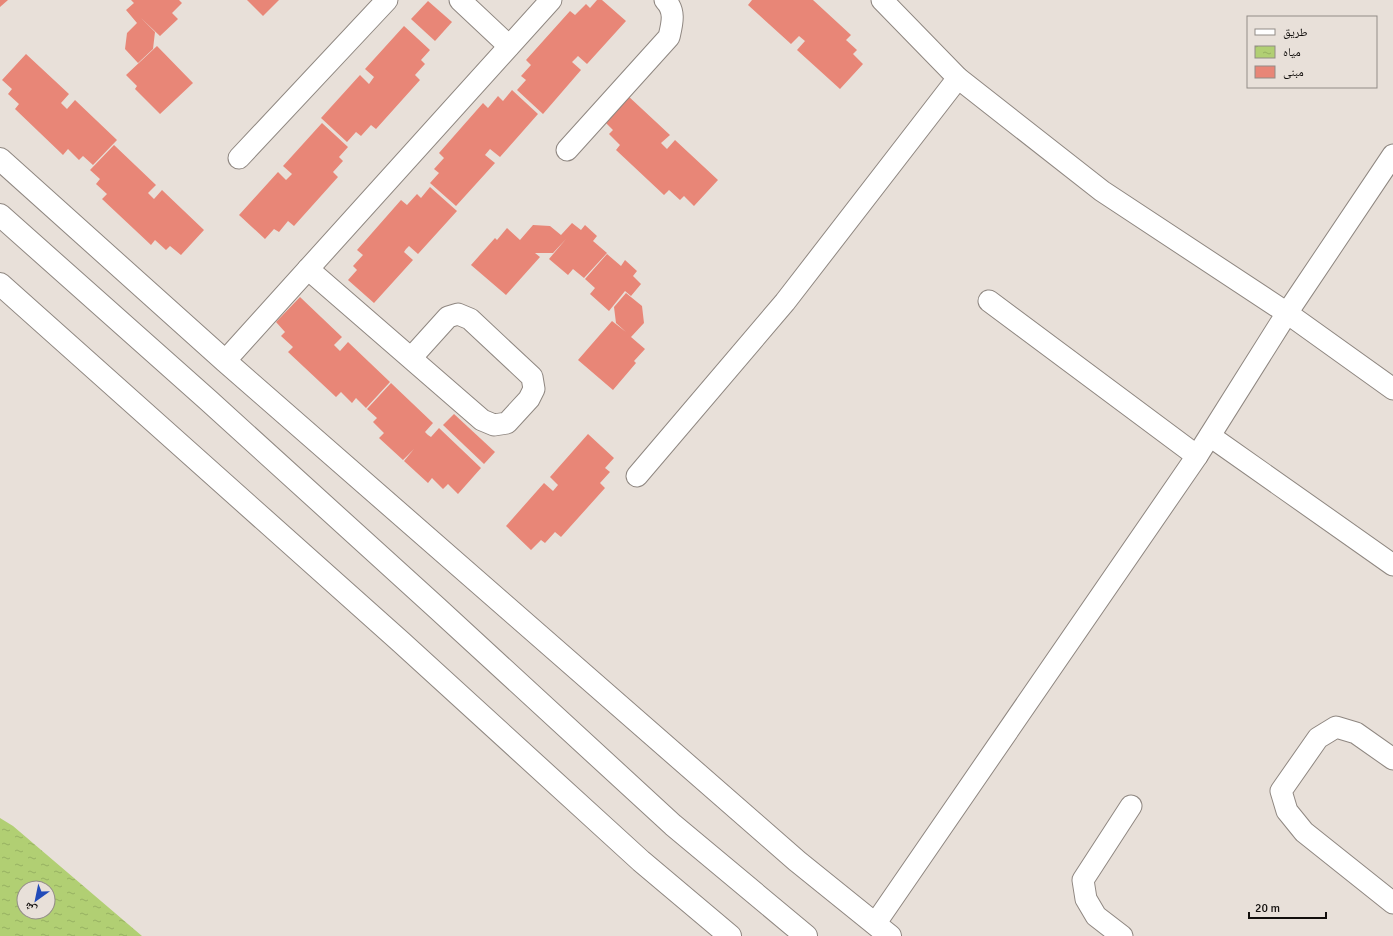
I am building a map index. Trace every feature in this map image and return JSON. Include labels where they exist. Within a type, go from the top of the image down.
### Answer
[{"type":"main road","points":[[0,159],[225,361],[797,861],[882,930]]},
{"type":"main road","points":[[0,215],[437,608],[673,825],[806,936]]},
{"type":"main road","points":[[0,284],[407,647],[641,861],[730,936]]},
{"type":"street","points":[[239,158],[387,0]]},
{"type":"street","points":[[460,0],[509,46]]},
{"type":"street","points":[[225,361],[551,0]]},
{"type":"street","points":[[567,150],[669,37],[674,19],[670,4],[665,0]]},
{"type":"street","points":[[882,0],[958,78],[1102,190],[1287,313],[1393,389]]},
{"type":"street","points":[[637,476],[785,302],[958,78]]},
{"type":"street","points":[[882,930],[1197,456],[1287,313],[1393,155]]},
{"type":"street","points":[[308,270],[482,420],[494,425],[507,423],[529,399],[534,388],[532,377],[470,319],[458,314],[448,317],[411,358]]},
{"type":"street","points":[[990,301],[1197,456]]},
{"type":"street","points":[[1210,436],[1393,565]]},
{"type":"street","points":[[1393,759],[1356,733],[1336,727],[1318,738],[1281,791],[1287,811],[1304,832],[1393,903]]},
{"type":"street","points":[[1122,936],[1096,916],[1086,899],[1083,880],[1131,806]]},
{"type":"water","points":[[0,818],[13,826],[142,936],[0,936]]},
{"type":"building","points":[[0,0],[8,0],[0,7]]},
{"type":"building","points":[[131,0],[179,0],[182,3],[172,13],[178,19],[160,36],[141,18],[155,32],[153,49],[138,63],[125,49],[127,33],[137,23],[126,10],[134,3]]},
{"type":"building","points":[[247,0],[279,0],[263,16]]},
{"type":"building","points":[[597,0],[602,0],[626,21],[587,64],[578,56],[572,62],[581,70],[543,114],[517,90],[526,80],[521,76],[531,65],[526,60],[570,11],[575,15],[586,4],[590,8]]},
{"type":"building","points":[[752,0],[813,0],[851,35],[846,40],[857,50],[853,54],[863,64],[840,89],[797,50],[805,41],[799,36],[791,44],[748,5]]},
{"type":"building","points":[[428,1],[452,22],[435,41],[411,19]]},
{"type":"building","points":[[404,26],[430,50],[421,60],[425,64],[415,75],[420,80],[376,129],[371,125],[361,136],[356,132],[347,142],[321,118],[360,75],[369,84],[374,77],[365,69]]},
{"type":"building","points":[[157,46],[193,83],[160,114],[135,89],[137,86],[126,75]]},
{"type":"building","points":[[26,54],[69,94],[61,103],[67,109],[75,100],[117,140],[93,165],[83,156],[79,160],[68,149],[63,155],[15,109],[19,104],[8,94],[12,89],[2,80]]},
{"type":"building","points":[[512,90],[538,114],[500,157],[490,149],[485,155],[495,163],[456,206],[430,183],[439,173],[434,169],[444,158],[439,153],[483,103],[488,108],[498,96],[503,101]]},
{"type":"building","points":[[627,95],[670,135],[661,143],[667,149],[675,140],[718,180],[694,206],[684,196],[680,200],[669,190],[664,195],[616,150],[620,145],[609,134],[613,130],[603,120]]},
{"type":"building","points":[[322,123],[348,147],[339,157],[343,161],[333,172],[338,177],[294,226],[288,221],[279,232],[274,229],[265,239],[239,215],[278,172],[286,180],[292,174],[283,166]]},
{"type":"building","points":[[114,145],[156,185],[148,193],[154,199],[162,190],[204,230],[181,255],[170,246],[166,250],[155,240],[151,245],[102,199],[107,194],[96,184],[100,179],[90,170]]},
{"type":"building","points":[[430,187],[457,211],[418,254],[409,246],[406,249],[404,252],[413,260],[374,303],[348,280],[357,270],[353,266],[363,255],[357,250],[401,200],[407,205],[417,194],[421,198]]},
{"type":"building","points":[[572,223],[581,230],[585,225],[597,236],[593,241],[607,253],[584,278],[573,269],[568,275],[549,259],[566,239],[553,253],[535,253],[540,257],[506,295],[471,265],[495,238],[497,240],[507,228],[520,240],[533,225],[550,226],[561,235]]},
{"type":"building","points":[[607,254],[621,266],[625,260],[637,271],[633,276],[641,284],[631,296],[625,291],[609,311],[590,294],[595,288],[585,279]]},
{"type":"building","points":[[626,293],[642,306],[644,323],[631,337],[645,349],[634,361],[636,363],[613,390],[578,360],[612,321],[626,332],[616,323],[614,307]]},
{"type":"building","points":[[300,297],[342,337],[334,345],[340,351],[348,342],[390,382],[366,408],[356,398],[352,403],[341,392],[336,397],[288,352],[293,347],[281,336],[285,332],[276,322]]},
{"type":"building","points":[[391,383],[433,423],[425,432],[428,435],[431,437],[439,428],[481,468],[458,494],[448,484],[443,489],[432,478],[428,483],[404,461],[414,449],[403,460],[379,438],[384,433],[373,422],[377,418],[367,409]]},
{"type":"building","points":[[454,414],[495,452],[484,464],[443,425]]},
{"type":"building","points":[[588,434],[614,458],[605,468],[610,472],[600,483],[605,488],[561,537],[555,532],[545,543],[541,540],[531,550],[506,526],[544,483],[553,491],[558,485],[550,477]]}]
